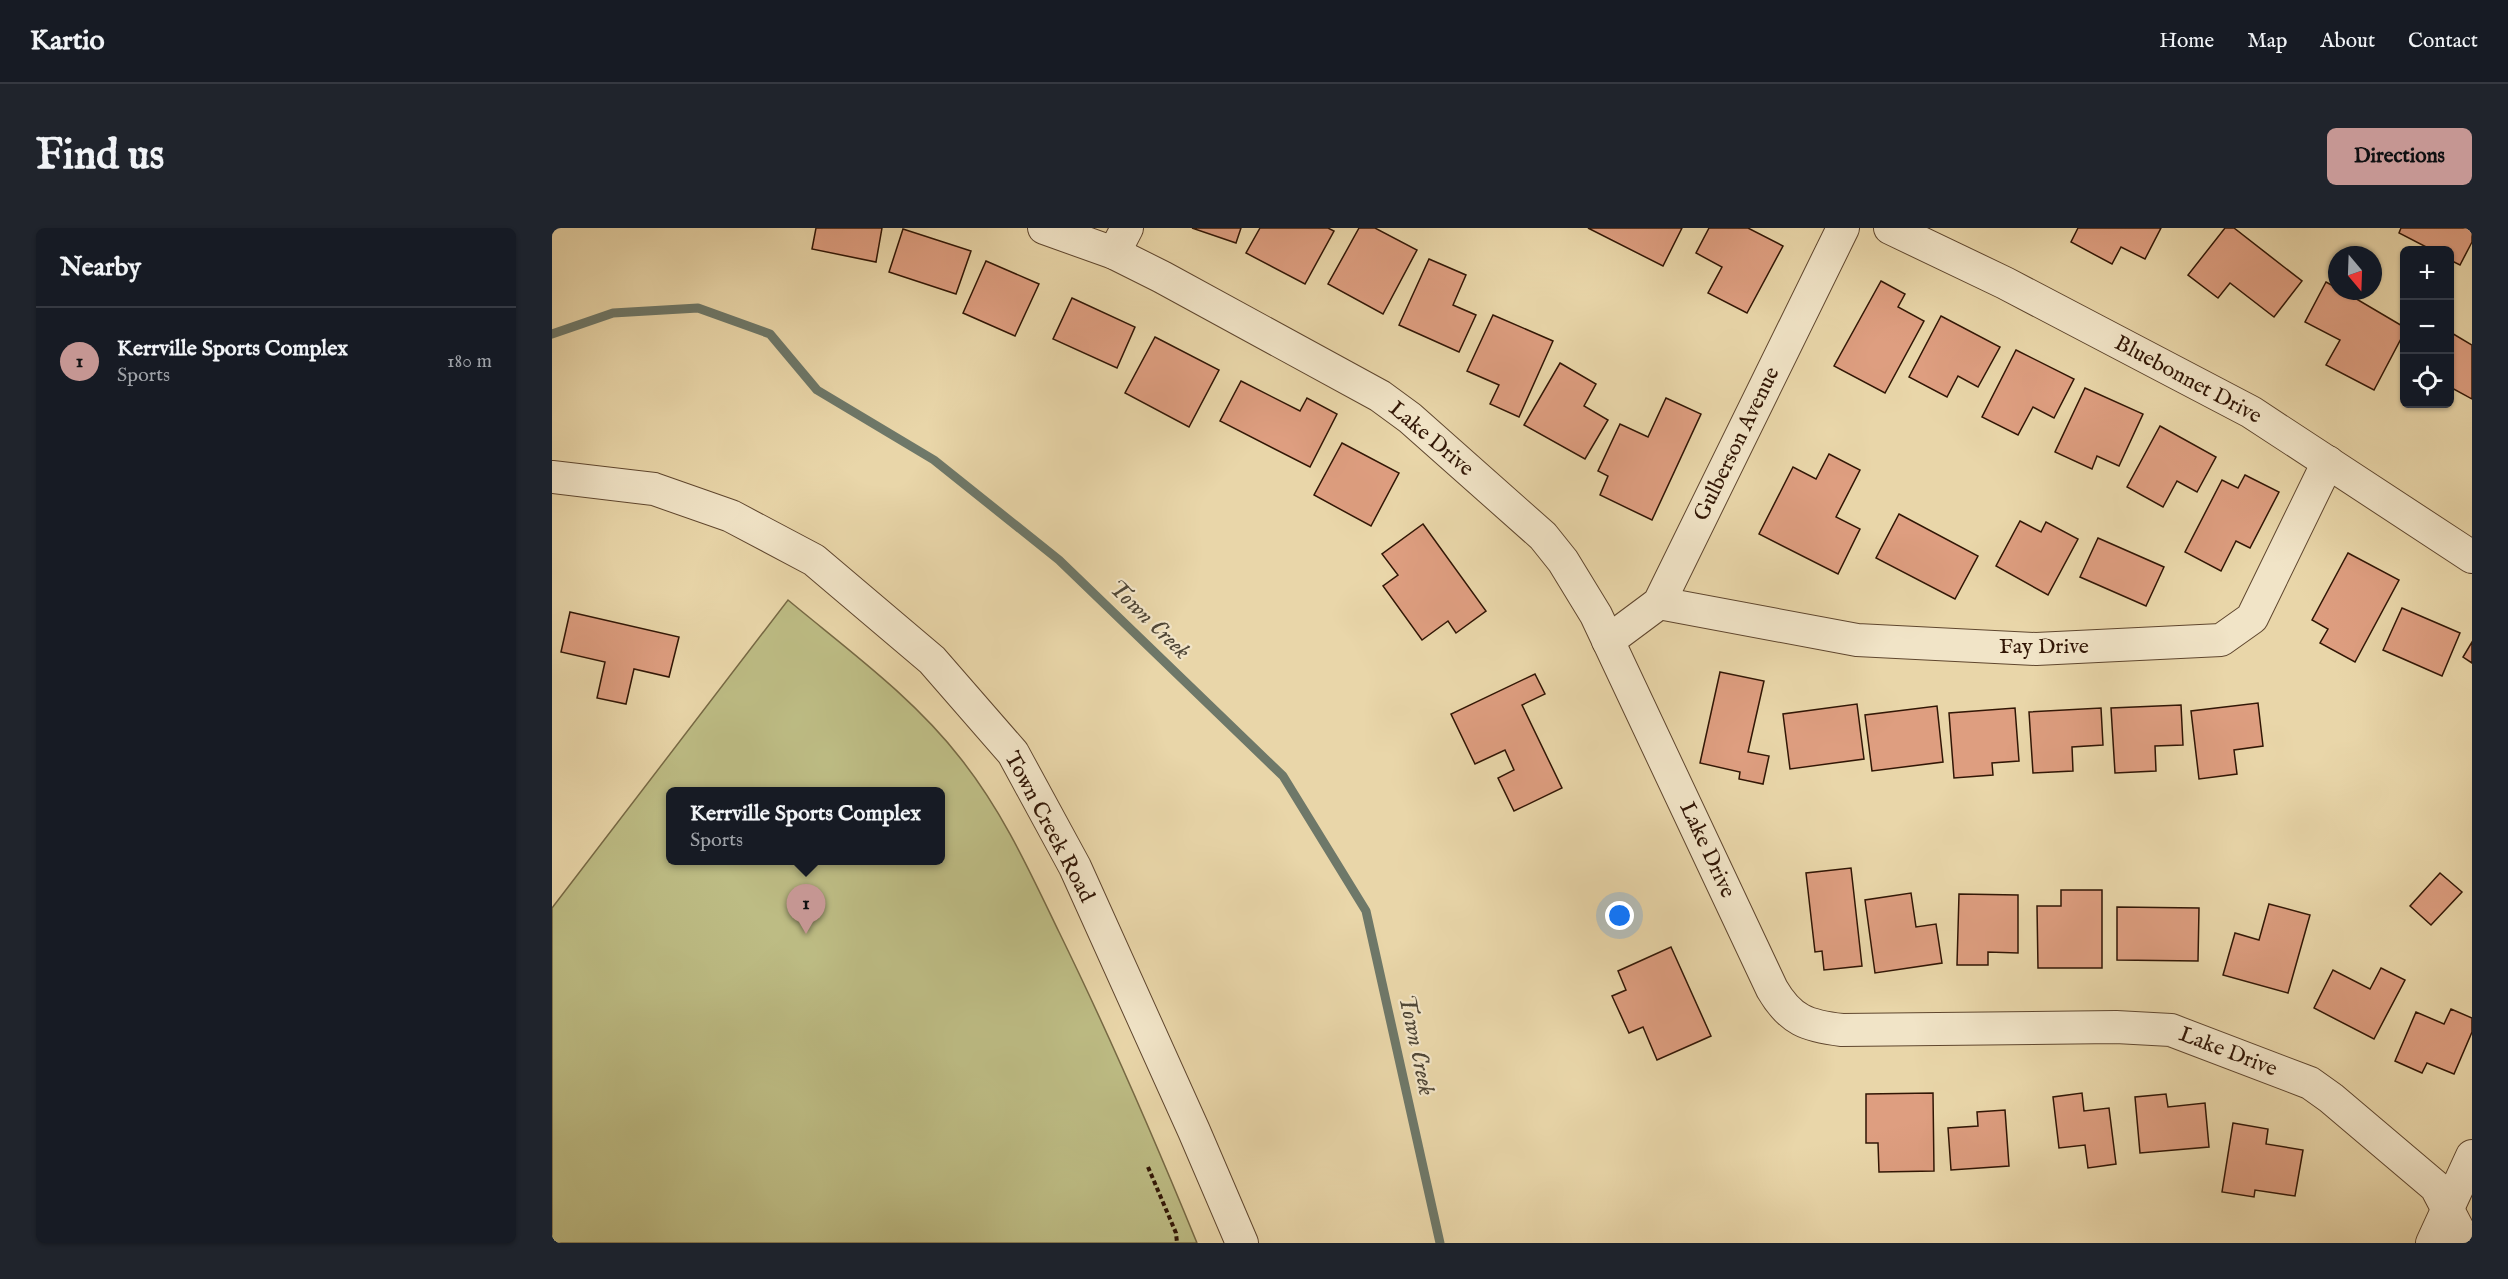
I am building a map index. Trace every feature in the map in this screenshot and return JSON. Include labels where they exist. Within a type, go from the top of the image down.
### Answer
[{"type":"street","name":"Lake Drive","points":[[1044,228],[1121,241],[1162,277],[1369,391],[1410,418],[1543,536],[1596,615],[1772,990],[1782,1006],[1798,1019],[1819,1027],[1842,1030],[2116,1027],[2171,1030],[2310,1083],[2436,1187],[2459,1231],[2470,1243]]},
{"type":"street","name":"Gulberson Avenue","points":[[1608,641],[1659,603],[1843,228]]},
{"type":"street","name":"Bluebonnet Drive","points":[[1890,228],[2005,283],[2251,412],[2472,557]]},
{"type":"street","name":"Fay Drive","points":[[1659,603],[1857,640],[2036,649],[2221,640],[2252,618],[2328,462]]},
{"type":"street","name":"Town Creek Road","points":[[552,477],[654,489],[731,516],[814,560],[932,660],[1013,753],[1075,867],[1242,1243]]},
{"type":"street","points":[[2432,1243],[2472,1156]]},
{"type":"path","points":[[1148,1167],[1176,1233],[1177,1243]]},
{"type":"shaded area","points":[[788,600],[879,675],[922,715],[961,759],[990,800],[1026,865],[1096,1009],[1197,1243],[552,1243],[552,908]]},
{"type":"building","points":[[816,228],[882,228],[876,262],[812,249]]},
{"type":"building","points":[[1192,228],[1241,228],[1236,243]]},
{"type":"building","points":[[1260,228],[1328,228],[1334,231],[1305,284],[1246,253]]},
{"type":"building","points":[[1359,228],[1375,228],[1417,250],[1383,314],[1328,284]]},
{"type":"building","points":[[1588,228],[1682,228],[1663,266]]},
{"type":"building","points":[[1709,228],[1748,228],[1783,246],[1747,313],[1708,293],[1722,267],[1696,253]]},
{"type":"building","points":[[2078,228],[2161,228],[2145,259],[2121,247],[2112,264],[2071,242]]},
{"type":"building","points":[[2225,228],[2234,228],[2302,281],[2274,317],[2230,283],[2218,298],[2188,275]]},
{"type":"building","points":[[2401,228],[2472,228],[2472,242],[2460,265],[2454,262],[2454,246],[2424,246],[2399,233]]},
{"type":"building","points":[[903,229],[971,251],[956,294],[889,272]]},
{"type":"building","points":[[1429,259],[1466,275],[1453,305],[1476,315],[1459,352],[1399,325]]},
{"type":"building","points":[[986,261],[1039,284],[1015,336],[963,313]]},
{"type":"building","points":[[1881,281],[1905,294],[1898,307],[1924,321],[1885,393],[1834,366]]},
{"type":"building","points":[[2326,282],[2328,283],[2328,300],[2358,300],[2400,325],[2400,341],[2374,390],[2326,365],[2340,340],[2305,322]]},
{"type":"building","points":[[1072,298],[1135,327],[1117,368],[1053,339]]},
{"type":"building","points":[[1493,315],[1553,341],[1519,417],[1490,404],[1499,385],[1467,371]]},
{"type":"building","points":[[1941,316],[2000,347],[1978,387],[1958,376],[1947,397],[1909,377]]},
{"type":"building","points":[[2454,334],[2472,345],[2472,399],[2454,389]]},
{"type":"building","points":[[1155,337],[1219,370],[1189,427],[1125,393]]},
{"type":"building","points":[[2016,350],[2074,379],[2054,418],[2033,407],[2018,435],[1982,417]]},
{"type":"building","points":[[1560,363],[1596,384],[1584,406],[1608,420],[1585,459],[1524,425]]},
{"type":"building","points":[[1241,381],[1300,411],[1307,398],[1337,414],[1310,467],[1220,421]]},
{"type":"building","points":[[2085,388],[2143,414],[2119,466],[2097,456],[2092,469],[2055,452]]},
{"type":"building","points":[[1666,398],[1701,414],[1652,520],[1600,495],[1608,476],[1598,471],[1620,424],[1648,437]]},
{"type":"building","points":[[2160,426],[2216,457],[2197,492],[2177,481],[2163,507],[2127,487]]},
{"type":"building","points":[[1342,443],[1399,473],[1371,526],[1314,495]]},
{"type":"building","points":[[1829,454],[1860,470],[1836,517],[1860,529],[1838,574],[1759,534],[1793,467],[1816,479]]},
{"type":"building","points":[[2245,475],[2279,492],[2250,548],[2236,541],[2221,571],[2185,552],[2222,480],[2238,488]]},
{"type":"building","points":[[1899,514],[1978,556],[1955,599],[1876,558]]},
{"type":"building","points":[[2020,521],[2041,532],[2046,522],[2078,539],[2048,595],[1996,566]]},
{"type":"building","points":[[1423,524],[1486,611],[1456,633],[1448,621],[1422,640],[1383,586],[1398,575],[1382,554]]},
{"type":"building","points":[[2098,538],[2164,567],[2146,606],[2080,577]]},
{"type":"building","points":[[2348,553],[2399,580],[2355,662],[2320,643],[2328,629],[2312,620]]},
{"type":"building","points":[[2402,608],[2460,633],[2442,676],[2383,650]]},
{"type":"building","points":[[570,612],[679,637],[669,677],[634,669],[626,704],[597,698],[605,662],[561,652]]},
{"type":"building","points":[[2472,642],[2472,663],[2463,657]]},
{"type":"building","points":[[1720,672],[1764,681],[1748,752],[1769,756],[1763,784],[1739,779],[1740,772],[1700,763]]},
{"type":"building","points":[[1535,674],[1545,694],[1522,705],[1562,788],[1514,811],[1498,778],[1514,770],[1505,750],[1475,764],[1451,714]]},
{"type":"building","points":[[2258,703],[2263,746],[2234,750],[2237,774],[2199,779],[2191,711]]},
{"type":"building","points":[[1857,704],[1864,759],[1790,769],[1783,714]]},
{"type":"building","points":[[2181,705],[2183,745],[2155,746],[2156,771],[2115,773],[2111,708]]},
{"type":"building","points":[[1937,706],[1943,762],[1872,771],[1865,715]]},
{"type":"building","points":[[2015,708],[2019,761],[1992,763],[1993,775],[1954,778],[1949,713]]},
{"type":"building","points":[[2101,708],[2103,745],[2072,747],[2073,771],[2033,773],[2029,712]]},
{"type":"building","points":[[1851,868],[1862,966],[1824,970],[1822,951],[1815,952],[1806,873]]},
{"type":"building","points":[[2440,873],[2462,892],[2431,925],[2410,906]]},
{"type":"building","points":[[2061,890],[2102,890],[2102,968],[2038,968],[2037,906],[2061,906]]},
{"type":"building","points":[[1911,893],[1916,927],[1936,924],[1942,963],[1875,973],[1865,900]]},
{"type":"building","points":[[1959,894],[2018,895],[2018,953],[1988,952],[1988,965],[1957,965]]},
{"type":"building","points":[[2269,904],[2310,915],[2288,993],[2223,975],[2235,933],[2259,940]]},
{"type":"building","points":[[2117,907],[2199,908],[2198,961],[2117,960]]},
{"type":"building","points":[[1671,947],[1711,1036],[1657,1060],[1643,1027],[1629,1033],[1612,996],[1626,990],[1618,971]]},
{"type":"building","points":[[2381,968],[2405,980],[2374,1039],[2314,1008],[2333,970],[2370,989]]},
{"type":"building","points":[[2451,1009],[2472,1018],[2472,1032],[2454,1074],[2427,1063],[2422,1073],[2395,1061],[2416,1012],[2444,1024]]},
{"type":"building","points":[[1933,1093],[1934,1171],[1879,1172],[1878,1143],[1866,1143],[1866,1094]]},
{"type":"building","points":[[2082,1093],[2084,1111],[2109,1108],[2116,1164],[2088,1168],[2085,1145],[2059,1148],[2053,1097]]},
{"type":"building","points":[[2166,1094],[2168,1107],[2205,1103],[2209,1147],[2140,1153],[2135,1097]]},
{"type":"building","points":[[2005,1110],[2009,1166],[1951,1170],[1948,1128],[1978,1126],[1977,1112]]},
{"type":"building","points":[[2233,1123],[2268,1129],[2266,1144],[2303,1150],[2295,1196],[2255,1190],[2254,1197],[2222,1192]]},
{"type":"waterway","name":"Town Creek","points":[[552,334],[613,313],[698,308],[770,334],[817,390],[934,460],[1059,560],[1283,776],[1366,911],[1440,1243]]},
{"type":"place","name":"Kerrville Sports Complex","points":[[806,934]]}]
